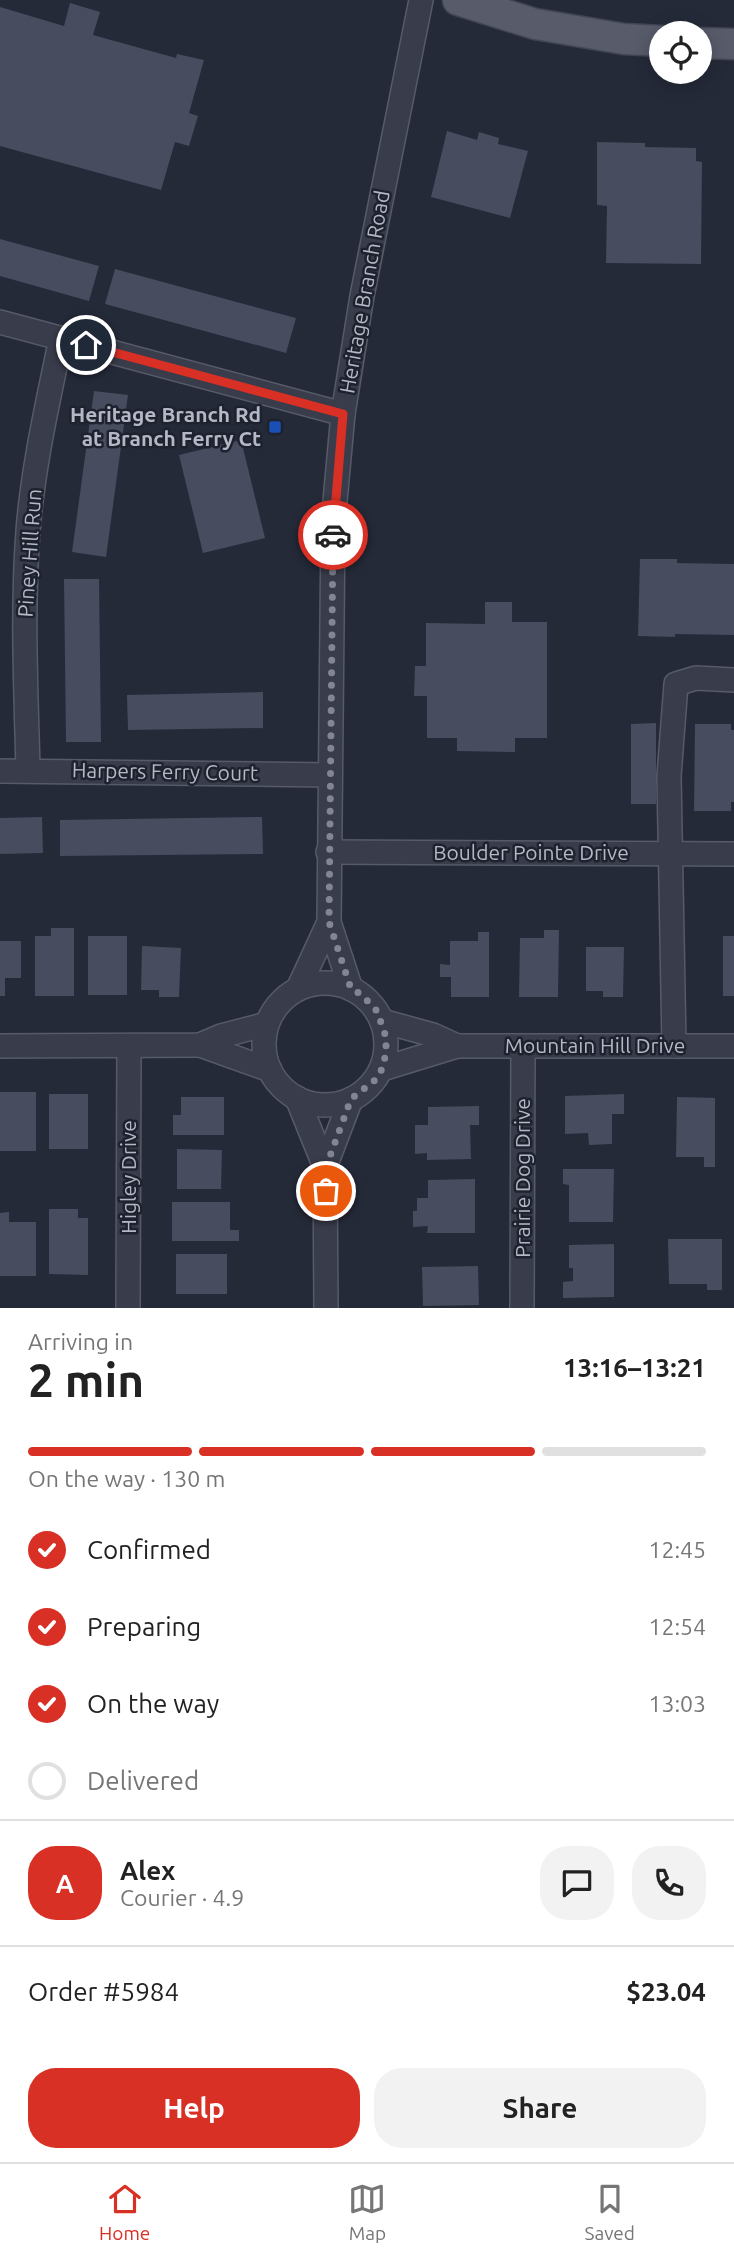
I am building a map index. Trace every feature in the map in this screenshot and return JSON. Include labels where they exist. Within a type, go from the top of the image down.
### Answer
[{"type":"main road","points":[[457,0],[534,24],[649,40]]},
{"type":"main road","points":[[712,43],[734,44]]},
{"type":"street","name":"Heritage Branch Road","points":[[351,989],[329,922],[333,523],[343,414],[362,296],[421,0]]},
{"type":"street","points":[[0,321],[343,414]]},
{"type":"street","name":"Piney Hill Run","points":[[28,771],[24,609],[28,530],[42,428],[61,338]]},
{"type":"street","points":[[674,1046],[669,776],[676,684],[696,678],[734,680]]},
{"type":"street","name":"Harpers Ferry Court","points":[[0,771],[330,775]]},
{"type":"street","name":"Boulder Pointe Drive","points":[[328,852],[734,854]]},
{"type":"street","name":"Heritage Branch Road","points":[[298,989],[329,922]]},
{"type":"street","points":[[316,984],[334,984],[351,989],[370,1002],[382,1021],[386,1053],[382,1069],[369,1087],[351,1099],[333,1104],[315,1104],[297,1098],[281,1086],[270,1070],[264,1040],[267,1024],[280,1004],[298,989],[316,984]]},
{"type":"street","name":"Mountain Hill Drive","points":[[382,1021],[433,1035],[457,1046]]},
{"type":"street","points":[[200,1045],[221,1036],[267,1024]]},
{"type":"street","points":[[0,1046],[200,1045],[270,1070]]},
{"type":"street","name":"Higley Drive","points":[[128,1308],[129,1046]]},
{"type":"street","name":"Mountain Hill Drive","points":[[382,1069],[457,1046],[734,1046]]},
{"type":"street","name":"Prairie Dog Drive","points":[[522,1308],[523,1047]]},
{"type":"street","points":[[297,1098],[326,1167]]},
{"type":"street","points":[[326,1308],[326,1167],[351,1099]]},
{"type":"building","points":[[70,3],[100,12],[93,35],[176,58],[177,54],[204,60],[189,113],[198,116],[189,146],[175,142],[161,190],[0,146],[0,7],[64,26]]},
{"type":"building","points":[[447,131],[477,140],[479,132],[499,138],[498,144],[528,151],[510,218],[431,197]]},
{"type":"building","points":[[597,142],[696,148],[696,161],[702,162],[701,264],[606,263],[607,206],[597,205]]},
{"type":"building","points":[[0,239],[99,266],[89,301],[0,276]]},
{"type":"building","points":[[115,269],[296,318],[286,353],[105,304]]},
{"type":"building","points":[[94,391],[128,395],[106,557],[72,552]]},
{"type":"building","points":[[241,440],[265,538],[203,553],[179,455]]},
{"type":"building","points":[[640,559],[734,564],[734,635],[638,636]]},
{"type":"building","points":[[64,579],[99,579],[101,742],[66,742]]},
{"type":"building","points":[[485,602],[512,602],[512,622],[547,622],[547,738],[515,738],[515,752],[457,751],[457,738],[427,738],[427,696],[414,696],[415,666],[426,666],[426,623],[485,624]]},
{"type":"building","points":[[263,692],[263,728],[128,730],[127,695]]},
{"type":"building","points":[[656,723],[656,804],[631,804],[631,724]]},
{"type":"building","points":[[695,724],[731,724],[731,730],[734,730],[734,802],[731,802],[731,811],[694,811]]},
{"type":"building","points":[[42,817],[43,853],[0,854],[0,818]]},
{"type":"building","points":[[262,817],[263,854],[60,856],[60,820]]},
{"type":"building","points":[[51,928],[74,928],[74,996],[35,996],[35,936],[51,936]]},
{"type":"building","points":[[544,930],[559,930],[558,997],[519,997],[520,938],[544,938]]},
{"type":"building","points":[[478,932],[489,932],[489,997],[451,997],[451,977],[440,977],[440,964],[450,965],[450,941],[478,941]]},
{"type":"building","points":[[88,936],[127,936],[127,995],[88,995]]},
{"type":"building","points":[[723,936],[734,936],[734,996],[723,996]]},
{"type":"building","points":[[0,941],[21,941],[21,978],[5,978],[5,996],[0,996]]},
{"type":"building","points":[[142,946],[181,948],[179,997],[159,997],[159,990],[141,990]]},
{"type":"building","points":[[586,947],[624,947],[623,997],[603,997],[603,991],[586,991]]},
{"type":"building","points":[[0,1092],[36,1092],[36,1151],[0,1151]]},
{"type":"building","points":[[49,1094],[88,1094],[88,1149],[49,1149]]},
{"type":"building","points":[[624,1094],[624,1114],[612,1114],[612,1144],[589,1145],[588,1133],[565,1134],[565,1096]]},
{"type":"building","points":[[181,1097],[224,1097],[224,1135],[173,1135],[173,1115],[181,1115]]},
{"type":"building","points":[[677,1097],[715,1098],[715,1167],[704,1167],[704,1157],[676,1157]]},
{"type":"building","points":[[479,1106],[479,1125],[470,1125],[471,1159],[427,1160],[427,1153],[415,1154],[415,1125],[428,1125],[428,1107]]},
{"type":"building","points":[[177,1149],[222,1150],[221,1189],[177,1189]]},
{"type":"building","points":[[563,1169],[614,1169],[613,1222],[569,1222],[569,1185],[563,1184]]},
{"type":"building","points":[[475,1179],[475,1233],[427,1233],[428,1226],[413,1227],[413,1211],[417,1211],[417,1198],[428,1198],[428,1180]]},
{"type":"building","points":[[172,1202],[230,1202],[230,1230],[239,1230],[239,1241],[172,1241]]},
{"type":"building","points":[[49,1209],[78,1209],[78,1218],[88,1218],[88,1275],[49,1274]]},
{"type":"building","points":[[9,1212],[9,1222],[36,1222],[36,1276],[0,1276],[0,1213]]},
{"type":"building","points":[[668,1239],[722,1239],[722,1290],[707,1290],[707,1284],[669,1284]]},
{"type":"building","points":[[614,1244],[614,1297],[563,1298],[563,1282],[573,1281],[573,1268],[569,1268],[569,1245]]},
{"type":"building","points":[[176,1254],[227,1254],[227,1294],[176,1294]]},
{"type":"building","points":[[478,1266],[479,1305],[423,1306],[422,1267]]},
{"type":"way so far","points":[[326,1191],[326,1167],[351,1099],[374,1081],[382,1069],[386,1053],[382,1021],[370,1002],[351,989],[329,922],[333,535]]},
{"type":"place","name":"Heritage Branch Rd at Branch Ferry Ct","points":[[275,427]]},
{"type":"route","points":[[86,345],[343,414],[333,535]]}]
